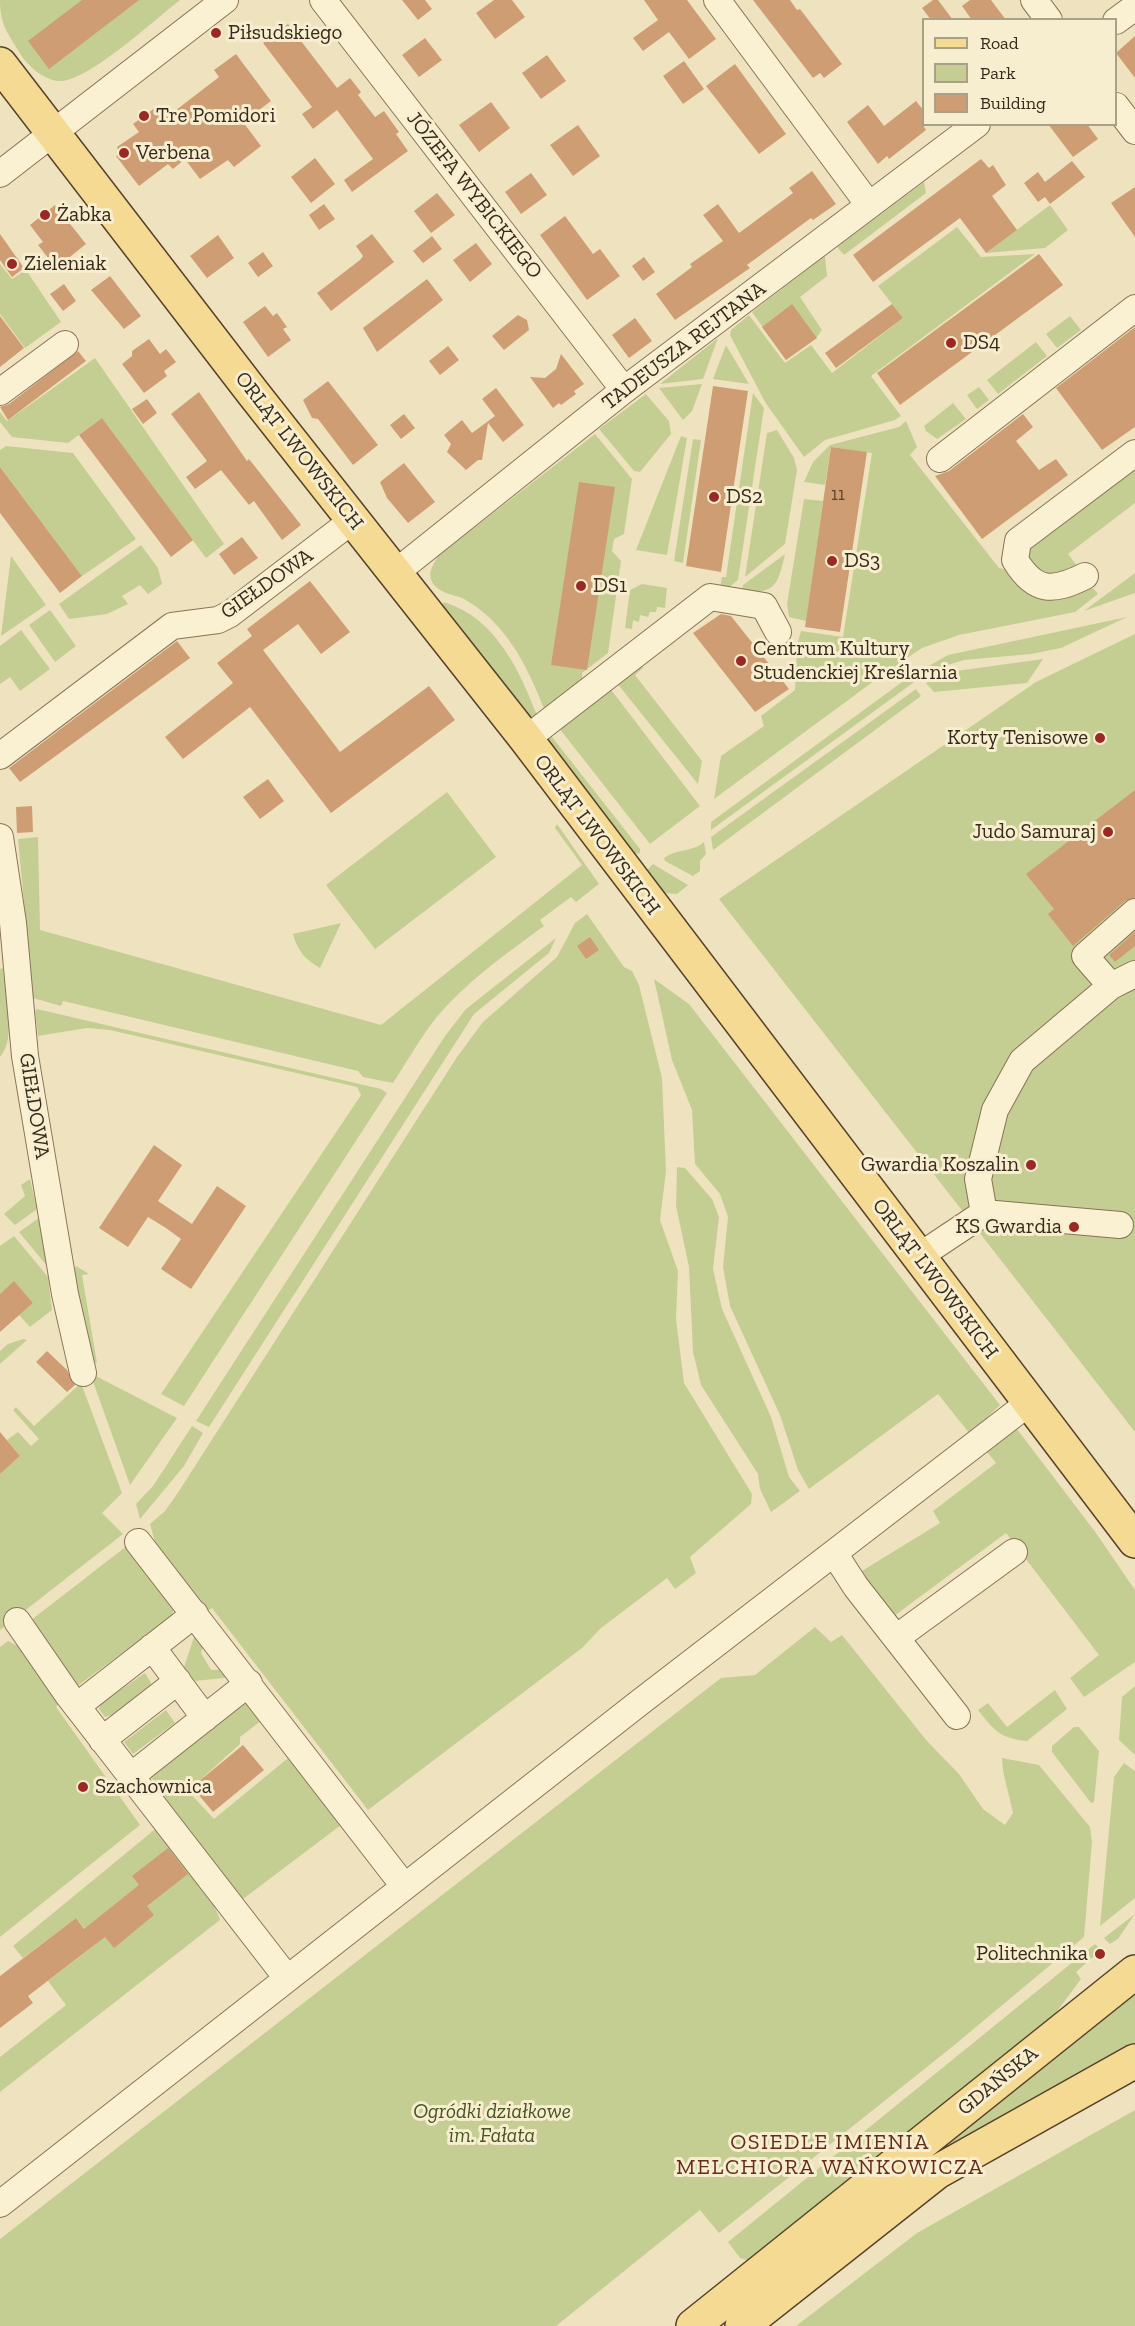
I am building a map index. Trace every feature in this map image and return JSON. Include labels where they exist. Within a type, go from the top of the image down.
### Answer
[{"type":"main road","name":"ORLĄT LWOWSKICH","points":[[0,64],[526,740],[1135,1541]]},
{"type":"main road","name":"GDAŃSKA","points":[[693,2326],[1135,1972]]},
{"type":"main road","name":"GDAŃSKA","points":[[742,2326],[937,2172],[1135,2061]]},
{"type":"street","points":[[0,174],[225,0]]},
{"type":"street","name":"JÓZEFA WYBICKIEGO","points":[[323,0],[624,390]]},
{"type":"street","points":[[717,0],[869,205]]},
{"type":"street","points":[[1034,0],[1048,18]]},
{"type":"street","points":[[1117,20],[1135,7]]},
{"type":"street","points":[[1117,107],[1135,131]]},
{"type":"street","name":"TADEUSZA REJTANA","points":[[395,573],[624,390],[974,126]]},
{"type":"street","points":[[940,459],[1135,309]]},
{"type":"street","points":[[0,392],[65,344]]},
{"type":"street","points":[[1085,576],[1064,586],[1048,588],[1026,577],[1015,560],[1018,541],[1135,453]]},
{"type":"street","name":"GIEŁDOWA","points":[[0,756],[172,626],[218,620],[230,614],[353,520]]},
{"type":"street","points":[[526,740],[710,597],[764,606],[778,632]]},
{"type":"street","name":"GIEŁDOWA","points":[[0,837],[13,923],[24,1056],[65,1294],[83,1373]]},
{"type":"street","points":[[1111,986],[1085,956],[1135,912]]},
{"type":"street","points":[[984,1213],[978,1179],[995,1110],[1022,1060],[1111,986],[1135,974]]},
{"type":"street","points":[[918,1257],[984,1213],[1120,1225]]},
{"type":"street","points":[[0,2204],[404,1886],[1030,1402]]},
{"type":"street","points":[[138,1542],[404,1886]]},
{"type":"street","points":[[896,1638],[1014,1552]]},
{"type":"street","points":[[834,1553],[957,1716]]},
{"type":"street","points":[[77,1706],[195,1614]]},
{"type":"street","points":[[17,1621],[102,1740],[287,1978]]},
{"type":"street","points":[[152,1647],[205,1718]]},
{"type":"street","points":[[102,1740],[178,1682]]},
{"type":"street","points":[[131,1776],[249,1683]]},
{"type":"green space","points":[[0,0],[180,0],[105,60],[74,78],[56,81],[33,69],[24,60],[6,29],[1,16]]},
{"type":"green space","points":[[924,182],[926,193],[844,255],[837,247]]},
{"type":"green space","points":[[1050,205],[1068,230],[1045,248],[986,253]]},
{"type":"green space","points":[[957,227],[981,257],[1035,254],[871,376],[901,416],[895,420],[825,440],[804,457],[765,402],[730,335],[731,330],[749,315],[785,363],[811,345],[832,373],[903,318],[878,286]]},
{"type":"green space","points":[[825,256],[827,276],[800,297],[822,330],[816,338],[786,360],[752,312]]},
{"type":"green space","points":[[0,264],[12,279],[26,270],[61,322],[25,348],[0,314]]},
{"type":"green space","points":[[1070,316],[1081,330],[1057,348],[1046,334]]},
{"type":"green space","points":[[718,338],[703,379],[660,384]]},
{"type":"green space","points":[[1036,342],[1047,356],[998,394],[987,380]]},
{"type":"green space","points":[[726,345],[749,384],[713,379]]},
{"type":"green space","points":[[95,358],[224,544],[206,558],[102,418],[68,443],[12,437],[0,422],[0,412],[7,421]]},
{"type":"green space","points":[[702,384],[692,411],[683,420],[659,388]]},
{"type":"green space","points":[[979,387],[989,400],[977,409],[967,395]]},
{"type":"green space","points":[[753,393],[764,408],[738,580],[728,588],[720,588],[722,577],[726,577]]},
{"type":"green space","points":[[646,394],[669,421],[671,434],[640,472],[634,471],[599,429]]},
{"type":"green space","points":[[953,403],[966,419],[937,439],[926,431],[924,426]]},
{"type":"green space","points":[[906,421],[917,447],[910,455],[999,568],[1094,589],[1098,594],[1075,612],[959,635],[922,648],[714,799],[721,756],[764,726],[761,716],[795,690],[797,645],[801,631],[843,637],[872,453],[831,447],[825,485],[804,482],[813,462],[830,445],[899,427]]},
{"type":"green space","points":[[777,430],[794,458],[797,470],[785,544],[745,577],[767,433]]},
{"type":"green space","points":[[595,434],[632,479],[624,534],[614,539],[612,551],[621,561],[608,653],[582,673],[583,684],[545,711],[523,663],[504,634],[479,609],[464,599],[435,586],[432,582],[431,571],[438,556]]},
{"type":"green space","points":[[681,436],[687,438],[667,555],[636,550]]},
{"type":"green space","points":[[693,439],[701,440],[683,563],[674,561]]},
{"type":"green space","points":[[6,446],[73,453],[136,539],[82,576],[0,467],[0,450]]},
{"type":"green space","points":[[1135,465],[1135,503],[1068,554],[1078,567],[1053,578],[1030,567],[1025,547]]},
{"type":"green space","points":[[804,499],[823,501],[806,621],[789,617],[787,604]]},
{"type":"green space","points":[[141,545],[158,568],[162,584],[148,594],[140,585],[122,596],[128,604],[107,614],[69,619],[59,604]]},
{"type":"green space","points":[[785,554],[774,585],[762,591],[742,591],[743,585]]},
{"type":"green space","points":[[11,556],[46,605],[1,636]]},
{"type":"green space","points":[[1135,573],[1135,593],[1084,611]]},
{"type":"green space","points":[[642,584],[667,588],[665,608],[657,607],[656,612],[650,612],[648,617],[640,615],[639,622],[633,620],[632,629],[625,628],[630,590]]},
{"type":"green space","points":[[444,602],[478,620],[492,633],[514,665],[538,718],[527,715],[441,607]]},
{"type":"green space","points":[[50,610],[76,646],[55,662],[29,625]]},
{"type":"green space","points":[[1127,617],[1061,648],[1031,654],[964,660],[935,669],[927,667],[948,655]]},
{"type":"green space","points":[[21,630],[50,669],[20,691],[10,677],[0,684],[0,646]]},
{"type":"green space","name":"Gwardia Koszalin","points":[[1135,634],[1135,1432],[719,899],[1036,682]]},
{"type":"green space","points":[[1043,659],[1027,683],[934,692],[926,683],[949,672]]},
{"type":"green space","points":[[640,663],[643,668],[635,675],[702,761],[698,784],[616,682]]},
{"type":"green space","points":[[917,671],[928,672],[711,830],[711,822]]},
{"type":"green space","points":[[609,687],[700,806],[650,844],[559,728]]},
{"type":"green space","points":[[916,689],[921,696],[713,850],[711,837]]},
{"type":"green space","points":[[549,733],[640,849],[640,853],[635,854],[630,851],[547,740]]},
{"type":"green space","points":[[447,792],[496,857],[375,949],[326,885]]},
{"type":"green space","points":[[557,824],[599,884],[576,902],[571,897],[540,920],[544,926],[487,969],[461,992],[430,1026],[393,1083],[363,1077],[358,1071],[63,1001],[61,1006],[33,998],[18,839],[38,837],[40,930],[381,1025],[582,865],[555,828]]},
{"type":"green space","points":[[704,842],[706,854],[700,861],[700,871],[693,876],[665,861],[664,858],[669,855]]},
{"type":"green space","points":[[653,864],[688,885],[677,894],[663,893],[645,872]]},
{"type":"green space","points":[[587,914],[624,967],[632,971],[639,985],[662,1078],[666,1171],[660,1220],[678,1271],[676,1319],[684,1383],[752,1494],[751,1504],[690,1557],[696,1573],[675,1589],[667,1578],[601,1628],[582,1648],[368,1810],[212,1608],[204,1613],[159,1557],[150,1524],[165,1511],[179,1491],[457,1057],[483,1022],[557,957],[575,923]]},
{"type":"green space","points":[[341,923],[320,968],[310,962],[297,945],[293,934]]},
{"type":"green space","points":[[556,938],[549,953],[474,1014],[209,1427],[196,1421],[445,1036],[466,1009]]},
{"type":"green space","points":[[3,968],[9,1027],[5,1049],[0,1057],[0,969]]},
{"type":"green space","points":[[654,979],[689,1004],[1000,1405],[970,1434],[938,1394],[809,1489],[798,1470],[780,1415],[730,1306],[723,1267],[728,1217],[720,1194],[695,1164],[692,1110],[672,1060]]},
{"type":"green space","points":[[37,1009],[381,1089],[387,1093],[184,1406],[161,1394],[361,1095],[357,1087],[110,1030],[87,1028],[38,1036],[35,1011]]},
{"type":"green space","points":[[677,1167],[685,1168],[712,1199],[719,1217],[713,1269],[722,1309],[771,1417],[789,1477],[800,1491],[771,1512],[760,1489],[758,1474],[701,1385],[693,1352],[689,1267],[676,1206]]},
{"type":"green space","points":[[30,1179],[37,1209],[15,1225],[4,1214],[25,1196],[21,1185]]},
{"type":"green space","points":[[39,1218],[47,1266],[19,1232]]},
{"type":"green space","points":[[14,1236],[48,1277],[52,1310],[30,1327],[19,1315],[33,1303],[14,1282],[0,1294],[0,1246]]},
{"type":"green space","points":[[76,1266],[89,1274],[82,1275],[97,1363],[88,1360],[71,1272]]},
{"type":"green space","points":[[23,1339],[27,1340],[0,1364],[0,1351],[8,1344]]},
{"type":"green space","points":[[90,1373],[177,1418],[130,1485]]},
{"type":"green space","points":[[81,1383],[122,1493],[102,1513],[123,1534],[0,1630],[0,1474],[20,1456],[7,1440],[18,1432],[31,1446],[39,1439],[13,1410],[16,1407],[34,1426]]},
{"type":"green space","points":[[192,1426],[203,1433],[184,1466],[140,1519],[136,1504],[153,1486]]},
{"type":"green space","points":[[1017,1429],[1096,1533],[1135,1590],[1135,1662],[1084,1697],[1070,1678],[1099,1655],[1006,1533],[894,1616],[857,1574],[940,1523],[933,1511],[996,1463],[987,1452]]},
{"type":"green space","points":[[128,1545],[175,1602],[172,1616],[72,1690],[26,1624]]},
{"type":"green space","name":"Ogródki działkowe im. Fałata","points":[[815,1627],[831,1642],[842,1635],[927,1741],[959,1774],[983,1809],[1005,1825],[1013,1813],[1002,1758],[1039,1765],[1090,1827],[1092,1842],[1084,1937],[952,2047],[719,2233],[700,2210],[556,2326],[0,2326],[0,2239],[721,1678],[755,1675]]},
{"type":"green space","points":[[197,1628],[205,1638],[201,1653],[211,1670],[229,1669],[233,1677],[195,1681],[184,1667]]},
{"type":"green space","points":[[8,1641],[22,1648],[63,1699],[56,1707],[140,1825],[0,1937],[0,1647]]},
{"type":"green space","points":[[145,1673],[151,1683],[150,1689],[112,1715],[105,1717],[99,1709],[100,1704]]},
{"type":"green space","points":[[1135,1686],[1135,1755],[1119,1740],[1122,1697]]},
{"type":"green space","points":[[1055,1690],[1067,1709],[1027,1741],[1010,1738],[998,1732],[978,1710],[988,1703],[1007,1727]]},
{"type":"green space","points":[[243,1700],[252,1700],[266,1717],[240,1737],[240,1744],[188,1791],[214,1819],[293,1754],[341,1825],[243,1899],[227,1892],[151,1777]]},
{"type":"green space","points":[[166,1710],[175,1723],[133,1754],[124,1742]]},
{"type":"green space","points":[[1074,1727],[1079,1727],[1099,1751],[1094,1802],[1091,1803],[1052,1752],[1052,1746]]},
{"type":"green space","points":[[1124,1763],[1135,1771],[1135,1898],[1100,1926],[1114,1777]]},
{"type":"green space","points":[[159,1826],[205,1883],[220,1920],[0,2092],[0,2057],[66,2005],[48,1981],[96,1944],[76,1918],[23,1958],[13,1946]]},
{"type":"green space","points":[[1135,1914],[1118,1939],[1110,1944],[1104,1938]]},
{"type":"green space","points":[[1095,1944],[1101,1950],[1076,1972],[1081,1979],[1040,2034],[750,2261],[740,2258],[728,2242]]},
{"type":"green space","points":[[1135,1986],[1135,2046],[913,2175],[951,2132]]},
{"type":"green space","points":[[1135,2110],[1135,2326],[796,2326],[917,2233]]},
{"type":"building","points":[[82,0],[139,0],[49,69],[28,41]]},
{"type":"building","points":[[402,0],[425,0],[432,9],[418,20]]},
{"type":"building","points":[[494,0],[512,0],[525,17],[495,39],[476,13]]},
{"type":"building","points":[[644,0],[687,0],[716,39],[689,59],[669,32],[643,51],[633,38],[658,20]]},
{"type":"building","points":[[753,0],[790,0],[797,10],[800,9],[842,64],[824,78],[820,73],[813,78]]},
{"type":"building","points":[[933,0],[938,0],[952,18],[930,18],[922,8]]},
{"type":"building","points":[[970,0],[991,0],[1004,18],[971,18],[962,6]]},
{"type":"building","points":[[288,24],[337,88],[350,78],[361,92],[358,95],[375,117],[384,111],[399,132],[396,134],[408,151],[352,192],[344,180],[373,159],[337,110],[313,129],[302,114],[312,107],[263,43]]},
{"type":"building","points":[[1135,36],[1135,78],[1117,54]]},
{"type":"building","points":[[425,38],[442,60],[419,77],[402,55]]},
{"type":"building","points":[[236,54],[271,101],[243,122],[261,146],[234,167],[228,160],[200,179],[185,159],[173,169],[168,164],[139,186],[116,156],[120,154],[117,147],[139,132],[133,124],[159,105],[167,117],[219,77],[214,70]]},
{"type":"building","points":[[547,55],[566,81],[541,99],[522,73]]},
{"type":"building","points":[[684,61],[704,89],[683,104],[663,76]]},
{"type":"building","points":[[735,64],[786,134],[759,154],[706,86]]},
{"type":"building","points":[[916,101],[922,108],[922,126],[926,130],[889,159],[887,156],[878,164],[847,122],[868,105],[884,126]]},
{"type":"building","points":[[491,102],[510,128],[479,152],[459,125]]},
{"type":"building","points":[[578,125],[600,156],[573,176],[550,145]]},
{"type":"building","points":[[1050,126],[1088,126],[1098,139],[1073,157]]},
{"type":"building","points":[[315,158],[335,184],[311,203],[291,177]]},
{"type":"building","points":[[981,159],[989,168],[993,165],[1006,185],[992,196],[1017,230],[986,253],[960,218],[873,282],[853,255]]},
{"type":"building","points":[[1072,161],[1085,177],[1050,204],[1045,197],[1038,202],[1024,183],[1038,172],[1045,182]]},
{"type":"building","points":[[812,171],[836,204],[813,220],[811,218],[747,265],[750,268],[675,320],[656,294],[692,267],[690,264],[723,241],[703,215],[718,204],[739,233],[793,193],[789,188]]},
{"type":"building","points":[[531,173],[547,195],[521,214],[505,192]]},
{"type":"building","points":[[1135,187],[1135,237],[1111,203]]},
{"type":"building","points":[[437,193],[455,215],[431,233],[414,211]]},
{"type":"building","points":[[324,204],[335,219],[319,230],[309,215]]},
{"type":"building","points":[[55,205],[86,244],[56,268],[38,245],[43,242],[30,225]]},
{"type":"building","points":[[565,216],[593,254],[600,249],[620,276],[587,300],[540,235]]},
{"type":"building","name":"Zieleniak","points":[[0,234],[24,268],[12,277],[0,260]]},
{"type":"building","points":[[372,234],[394,262],[331,311],[317,293],[360,260],[363,256],[356,246]]},
{"type":"building","points":[[218,235],[234,258],[207,278],[190,256]]},
{"type":"building","points":[[432,236],[442,249],[423,263],[413,251]]},
{"type":"building","points":[[476,243],[492,264],[470,282],[453,260]]},
{"type":"building","points":[[263,252],[273,266],[258,277],[248,263]]},
{"type":"building","name":"DS4","points":[[1039,254],[1063,285],[900,405],[877,373]]},
{"type":"building","points":[[644,257],[655,272],[643,281],[632,266]]},
{"type":"building","points":[[110,276],[141,316],[124,329],[91,290]]},
{"type":"building","points":[[427,279],[443,300],[377,352],[363,328]]},
{"type":"building","points":[[64,284],[76,301],[63,311],[50,294]]},
{"type":"building","points":[[792,304],[817,338],[786,360],[762,327]]},
{"type":"building","points":[[892,304],[903,318],[836,368],[825,353]]},
{"type":"building","points":[[265,306],[273,316],[277,313],[287,327],[283,329],[291,340],[268,357],[243,322]]},
{"type":"building","points":[[518,315],[527,320],[529,330],[504,350],[492,336]]},
{"type":"building","points":[[0,316],[24,348],[0,367]]},
{"type":"building","points":[[635,318],[652,341],[629,358],[612,335]]},
{"type":"building","points":[[1135,327],[1135,427],[1102,450],[1056,388]]},
{"type":"building","points":[[149,339],[160,354],[166,349],[176,362],[164,371],[167,376],[144,393],[122,364],[132,356],[132,351]]},
{"type":"building","points":[[448,346],[459,360],[440,375],[429,361]]},
{"type":"building","points":[[78,351],[86,361],[8,420],[0,407],[9,404]]},
{"type":"building","points":[[561,354],[584,384],[574,391],[576,394],[553,408],[530,377],[545,378],[556,369]]},
{"type":"building","points":[[328,381],[378,445],[353,465],[318,419],[312,418],[303,400]]},
{"type":"building","name":"DS2","points":[[713,386],[748,391],[721,572],[686,566]]},
{"type":"building","points":[[496,388],[524,425],[503,442],[488,423],[482,460],[478,460],[466,470],[447,452],[451,444],[444,435],[462,420],[472,433],[495,416],[482,399]]},
{"type":"building","points":[[199,392],[247,461],[249,459],[301,525],[282,540],[254,501],[249,505],[221,470],[195,489],[186,477],[207,461],[171,414]]},
{"type":"building","points":[[147,399],[157,413],[143,424],[132,409]]},
{"type":"building","points":[[404,414],[415,428],[401,439],[390,425]]},
{"type":"building","points":[[1023,414],[1033,427],[1016,441],[1039,470],[1056,459],[1068,475],[982,539],[935,476],[949,471]]},
{"type":"building","points":[[102,418],[193,540],[171,557],[79,435]]},
{"type":"building","name":"DS3","points":[[831,447],[867,452],[840,632],[805,627]]},
{"type":"building","points":[[404,463],[435,502],[408,523],[387,498],[380,482]]},
{"type":"building","points":[[0,467],[82,576],[60,593],[0,513]]},
{"type":"building","name":"DS1","points":[[579,482],[615,487],[587,670],[551,665]]},
{"type":"building","points":[[242,537],[258,558],[234,575],[219,554]]},
{"type":"building","points":[[310,581],[350,632],[321,654],[298,624],[263,650],[340,752],[429,686],[455,720],[331,813],[250,707],[183,759],[165,737],[233,683],[217,663],[252,636],[247,629]]},
{"type":"building","name":"Centrum Kultury Studenckiej Kreślarnia","points":[[721,614],[731,616],[789,689],[755,712],[693,633]]},
{"type":"building","points":[[177,641],[190,658],[20,782],[9,768]]},
{"type":"building","points":[[268,779],[284,801],[260,819],[243,797]]},
{"type":"building","name":"Judo Samuraj","points":[[1135,790],[1135,897],[1125,901],[1073,946],[1048,914],[1054,909],[1026,874]]},
{"type":"building","points":[[32,806],[33,832],[17,833],[16,807]]},
{"type":"building","points":[[1135,932],[1135,946],[1115,962],[1109,955]]},
{"type":"building","points":[[590,937],[599,950],[586,959],[577,946]]},
{"type":"building","points":[[154,1145],[182,1165],[158,1201],[192,1224],[217,1186],[246,1206],[191,1289],[161,1269],[181,1239],[166,1228],[148,1217],[128,1247],[99,1228]]},
{"type":"building","points":[[14,1281],[33,1303],[0,1332],[0,1294]]},
{"type":"building","points":[[47,1351],[67,1370],[75,1385],[67,1392],[36,1362]]},
{"type":"building","points":[[0,1432],[20,1456],[0,1474]]},
{"type":"building","points":[[243,1745],[264,1770],[213,1812],[192,1787]]},
{"type":"building","points":[[168,1848],[188,1874],[147,1906],[154,1915],[114,1948],[105,1937],[28,1996],[33,2003],[0,2028],[0,1976],[76,1918],[84,1929],[139,1885],[132,1876]]},
{"type":"place","name":"Piłsudskiego","points":[[216,33]]},
{"type":"place","name":"Tre Pomidori","points":[[144,116]]},
{"type":"place","name":"Verbena","points":[[124,153]]},
{"type":"place","name":"Żabka","points":[[45,215]]},
{"type":"place","name":"Zieleniak","points":[[12,264]]},
{"type":"place","name":"DS4","points":[[951,343]]},
{"type":"place","name":"DS2","points":[[714,497]]},
{"type":"place","name":"DS3","points":[[832,561]]},
{"type":"place","name":"DS1","points":[[581,586]]},
{"type":"place","name":"Centrum Kultury Studenckiej Kreślarnia","points":[[741,661]]},
{"type":"place","name":"Korty Tenisowe","points":[[1100,738]]},
{"type":"place","name":"Judo Samuraj","points":[[1108,832]]},
{"type":"place","name":"Gwardia Koszalin","points":[[1031,1165]]},
{"type":"place","name":"KS Gwardia","points":[[1074,1227]]},
{"type":"place","name":"Szachownica","points":[[83,1787]]},
{"type":"place","name":"Politechnika","points":[[1100,1954]]},
{"type":"district","name":"OSIEDLE IMIENIA MELCHIORA WAŃKOWICZA","points":[[830,2156]]}]
